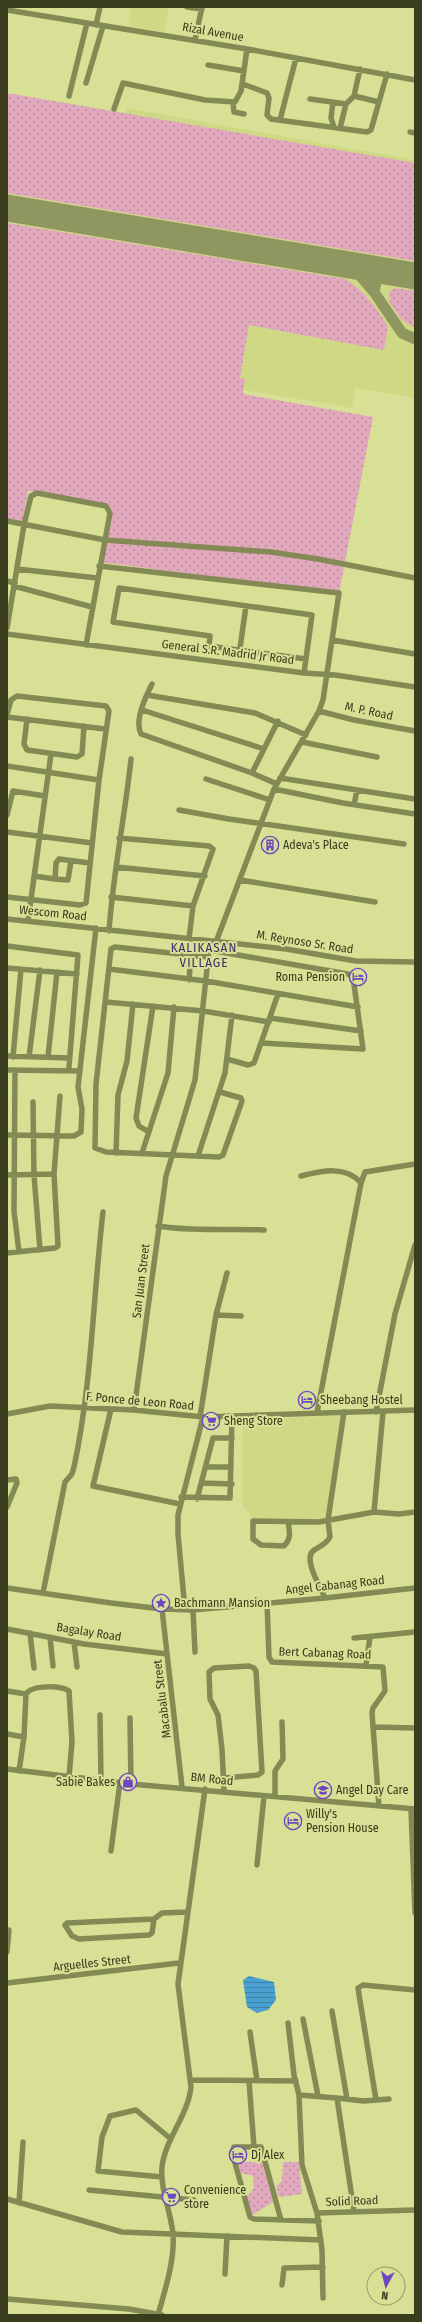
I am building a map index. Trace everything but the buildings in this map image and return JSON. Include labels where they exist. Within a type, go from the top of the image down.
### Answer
[{"type":"street","points":[[96,25],[100,7]]},
{"type":"street","points":[[187,7],[202,8],[195,40]]},
{"type":"street","name":"Rizal Avenue","points":[[7,10],[195,40],[415,80]]},
{"type":"street","points":[[69,96],[87,23]]},
{"type":"street","points":[[86,83],[103,26]]},
{"type":"street","points":[[114,109],[122,83],[205,100],[233,103],[238,99],[243,84],[247,49]]},
{"type":"street","points":[[280,120],[296,58]]},
{"type":"street","points":[[208,65],[244,71]]},
{"type":"street","points":[[337,127],[346,104],[354,96],[360,69]]},
{"type":"street","points":[[243,84],[267,93],[269,98],[268,116],[280,120],[370,131],[386,74]]},
{"type":"street","points":[[354,96],[379,102]]},
{"type":"street","points":[[310,98],[346,104]]},
{"type":"street","points":[[333,102],[331,118],[337,127]]},
{"type":"street","points":[[233,103],[234,112],[244,114]]},
{"type":"street","points":[[7,628],[9,607],[17,569],[28,500],[35,493],[106,506],[109,508],[110,513],[99,566],[86,645]]},
{"type":"street","points":[[7,521],[105,540],[271,552],[318,559],[415,578]]},
{"type":"street","points":[[99,566],[339,593],[323,700],[319,711],[306,735],[275,787]]},
{"type":"street","points":[[17,569],[97,578]]},
{"type":"street","points":[[7,581],[92,607]]},
{"type":"street","points":[[304,673],[306,659],[312,615],[119,588],[113,622],[210,636],[209,646],[240,653],[306,659]]},
{"type":"street","points":[[240,653],[246,606]]},
{"type":"street","name":"General S.R. Madrid Jr Road","points":[[7,634],[304,673],[326,674],[415,687]]},
{"type":"street","points":[[332,640],[415,654]]},
{"type":"street","points":[[152,684],[142,710],[139,728],[141,734],[252,772],[275,787],[354,805],[415,814]]},
{"type":"street","points":[[147,695],[248,711],[278,721],[306,735]]},
{"type":"street","points":[[7,897],[84,904],[86,901],[105,729],[109,711],[106,706],[17,696],[11,700],[7,716],[105,729]]},
{"type":"street","points":[[142,710],[264,749]]},
{"type":"street","name":"M. P. Road","points":[[319,711],[354,720],[415,731]]},
{"type":"street","points":[[27,719],[25,748],[51,754],[81,756],[84,726]]},
{"type":"street","points":[[252,772],[278,721]]},
{"type":"street","points":[[302,742],[377,757]]},
{"type":"street","points":[[28,921],[51,754]]},
{"type":"street","points":[[108,931],[119,838],[127,804],[131,759]]},
{"type":"street","points":[[7,766],[99,780]]},
{"type":"street","points":[[280,778],[415,799]]},
{"type":"street","points":[[206,779],[270,800]]},
{"type":"street","name":"San Juan Street","points":[[134,1410],[158,1226],[171,1154],[195,1080],[209,950],[240,880],[275,787]]},
{"type":"street","points":[[354,805],[357,790]]},
{"type":"street","points":[[7,815],[12,791],[45,796]]},
{"type":"street","points":[[179,810],[261,824],[404,844]]},
{"type":"street","points":[[7,832],[92,843]]},
{"type":"street","points":[[119,838],[212,848],[213,853],[193,906],[189,939]]},
{"type":"street","points":[[55,878],[57,860],[90,863]]},
{"type":"street","points":[[34,876],[68,880],[71,861]]},
{"type":"street","points":[[116,867],[205,876]]},
{"type":"street","points":[[240,880],[375,902]]},
{"type":"street","points":[[111,898],[193,906]]},
{"type":"street","name":"Wescom Road","points":[[7,919],[96,928]]},
{"type":"street","points":[[10,1135],[74,1136],[79,1134],[82,1130],[82,1109],[78,1087],[96,928]]},
{"type":"street","name":"M. Reynoso Sr. Road","points":[[96,928],[108,931],[301,951],[356,962],[415,962]]},
{"type":"street","points":[[7,946],[77,954],[79,961],[68,1067]]},
{"type":"street","points":[[208,957],[115,947],[111,950],[96,1084],[94,1144],[99,1151],[219,1157],[223,1155],[242,1101],[240,1098],[220,1092]]},
{"type":"street","points":[[209,950],[351,975],[358,1007],[364,1047],[361,1050],[262,1043]]},
{"type":"street","points":[[189,980],[191,955]]},
{"type":"street","points":[[7,968],[77,974]]},
{"type":"street","points":[[21,969],[10,1056],[69,1058]]},
{"type":"street","points":[[109,969],[206,981],[358,1007]]},
{"type":"street","points":[[29,1057],[40,970]]},
{"type":"street","points":[[48,1057],[57,972]]},
{"type":"street","points":[[227,1059],[252,1065],[262,1043],[278,994]]},
{"type":"street","points":[[106,1002],[174,1007],[361,1031]]},
{"type":"street","points":[[116,1152],[118,1095],[127,1061],[133,1004]]},
{"type":"street","points":[[149,1132],[139,1126],[136,1118],[153,1006]]},
{"type":"street","points":[[142,1153],[168,1073],[174,1007]]},
{"type":"street","points":[[198,1156],[220,1092],[227,1059],[232,1015]]},
{"type":"street","points":[[7,1070],[80,1071]]},
{"type":"street","points":[[15,1070],[10,1135],[14,1175],[14,1211],[19,1252]]},
{"type":"street","points":[[7,1253],[55,1248],[58,1246],[54,1174],[60,1096]]},
{"type":"street","points":[[33,1102],[34,1175],[40,1250]]},
{"type":"street","points":[[317,1413],[360,1183],[365,1172],[415,1164]]},
{"type":"street","points":[[301,1176],[323,1171],[340,1171],[355,1176],[360,1183]]},
{"type":"street","points":[[7,1175],[54,1174]]},
{"type":"street","points":[[43,1593],[65,1482],[72,1474],[74,1467],[85,1407],[95,1280],[103,1212]]},
{"type":"street","points":[[158,1226],[192,1230],[207,1228],[264,1230]]},
{"type":"street","points":[[376,1412],[395,1314],[404,1277],[415,1245]]},
{"type":"street","points":[[185,1610],[178,1534],[180,1504],[201,1417],[216,1315],[227,1273]]},
{"type":"street","points":[[216,1315],[241,1316]]},
{"type":"street","name":"F. Ponce de Leon Road","points":[[7,1414],[50,1406],[134,1410],[201,1417],[415,1410]]},
{"type":"street","points":[[111,1409],[92,1480],[93,1486],[180,1504]]},
{"type":"street","points":[[325,1598],[310,1564],[310,1557],[314,1550],[328,1541],[328,1520],[344,1412]]},
{"type":"street","points":[[374,1512],[383,1412]]},
{"type":"street","points":[[181,1498],[229,1499],[232,1484],[232,1416]]},
{"type":"street","points":[[197,1499],[213,1438],[232,1438]]},
{"type":"street","points":[[206,1467],[231,1467]]},
{"type":"street","points":[[7,1480],[16,1479],[18,1483],[7,1507]]},
{"type":"street","points":[[202,1483],[232,1484]]},
{"type":"street","points":[[288,1522],[290,1533],[289,1541],[284,1546],[261,1545],[253,1539],[253,1521],[319,1522],[374,1512],[399,1514],[415,1512]]},
{"type":"street","name":"Angel Cabanag Road","points":[[7,1588],[162,1609],[185,1610],[325,1598],[415,1588]]},
{"type":"street","name":"Bert Cabanag Road","points":[[267,1602],[269,1657],[272,1662],[366,1666],[381,1665],[384,1668],[384,1691],[372,1710],[380,1806]]},
{"type":"street","name":"Macabalu Street","points":[[162,1609],[182,1787]]},
{"type":"street","points":[[193,1610],[195,1652]]},
{"type":"street","name":"Bagalay Road","points":[[7,1629],[74,1642],[167,1654]]},
{"type":"street","points":[[354,1638],[415,1632]]},
{"type":"street","points":[[30,1633],[34,1668]]},
{"type":"street","points":[[50,1637],[53,1666]]},
{"type":"street","points":[[366,1666],[370,1637]]},
{"type":"street","points":[[74,1642],[78,1667]]},
{"type":"street","points":[[224,1778],[258,1775],[262,1772],[256,1672],[254,1668],[249,1666],[214,1668],[209,1672],[210,1699],[218,1715],[224,1791]]},
{"type":"street","points":[[7,1691],[26,1694],[36,1688],[63,1688],[69,1691],[72,1742],[69,1776]]},
{"type":"street","points":[[19,1771],[24,1737],[26,1694]]},
{"type":"street","points":[[100,1715],[101,1780]]},
{"type":"street","points":[[130,1718],[131,1784]]},
{"type":"street","points":[[275,1796],[275,1771],[283,1759],[282,1722]]},
{"type":"street","points":[[374,1727],[415,1728]]},
{"type":"street","points":[[7,1734],[24,1737]]},
{"type":"street","name":"BM Road","points":[[7,1769],[131,1784],[205,1789],[264,1796],[413,1809]]},
{"type":"street","points":[[111,1851],[120,1782]]},
{"type":"street","points":[[7,2300],[129,2309],[160,2315],[172,2252],[173,2233],[162,2177],[163,2161],[189,2099],[191,2080],[178,1995],[180,1963],[205,1789]]},
{"type":"street","points":[[257,1865],[264,1796]]},
{"type":"street","points":[[413,1809],[415,1913]]},
{"type":"street","points":[[154,1919],[153,1932],[148,1935],[79,1939],[74,1937],[65,1926],[67,1923],[154,1919],[162,1913],[188,1912]]},
{"type":"street","points":[[7,1952],[10,1930]]},
{"type":"street","name":"Arguelles Street","points":[[7,1983],[180,1963]]},
{"type":"street","points":[[376,2100],[358,1991],[360,1985],[415,1990]]},
{"type":"street","points":[[332,2011],[347,2100]]},
{"type":"street","points":[[303,2019],[318,2096]]},
{"type":"street","points":[[288,2023],[299,2095],[302,2165],[317,2213]]},
{"type":"street","points":[[250,2032],[257,2081]]},
{"type":"street","points":[[191,2080],[249,2082],[296,2081]]},
{"type":"street","points":[[249,2082],[254,2147]]},
{"type":"street","points":[[299,2095],[347,2100],[389,2099]]},
{"type":"street","points":[[336,2098],[354,2211]]},
{"type":"street","points":[[162,2177],[98,2171],[102,2137],[110,2116],[136,2110],[171,2139]]},
{"type":"street","points":[[20,2203],[23,2142]]},
{"type":"street","points":[[281,2220],[261,2147],[234,2147],[232,2150],[249,2216],[254,2219],[281,2220],[319,2221]]},
{"type":"street","points":[[89,2190],[166,2199],[194,2200]]},
{"type":"street","points":[[7,2199],[115,2230],[321,2240]]},
{"type":"street","name":"Solid Road","points":[[323,2298],[323,2267],[317,2213],[415,2210]]},
{"type":"street","points":[[225,2274],[227,2236]]},
{"type":"street","points":[[282,2285],[284,2268],[323,2267]]},
{"type":"shaded area","points":[[132,7],[169,7],[164,32],[128,26]]},
{"type":"shaded area","points":[[7,93],[126,113],[127,108],[415,160],[415,398],[355,388],[352,408],[238,389],[246,345],[7,305]]},
{"type":"shaded area","points":[[7,93],[415,163],[415,261],[7,193]]},
{"type":"shaded area","points":[[7,223],[345,279],[369,300],[388,326],[384,350],[249,325],[240,378],[245,379],[243,394],[373,417],[339,593],[99,562],[109,505],[28,491],[22,524],[7,521]]},
{"type":"shaded area","points":[[395,288],[415,291],[415,328],[400,318],[389,301],[390,291]]},
{"type":"shaded area","points":[[344,1416],[328,1520],[253,1518],[243,1506],[243,1419]]},
{"type":"shaded area","points":[[238,2162],[262,2162],[273,2202],[252,2215],[247,2197],[254,2188],[253,2176],[241,2173]]},
{"type":"shaded area","points":[[283,2162],[299,2162],[302,2194],[279,2197],[276,2186],[282,2181]]},
{"type":"water","points":[[249,1976],[274,1982],[276,2000],[268,2010],[257,2013],[247,2007],[243,1980]]},
{"type":"taxiway","points":[[351,265],[374,292],[402,333],[415,339]]},
{"type":"taxiway","points":[[374,292],[377,277],[388,271]]},
{"type":"runway","points":[[7,208],[415,276]]},
{"type":"place","name":"Adeva's Place","points":[[270,845]]},
{"type":"place","name":"Roma Pension","points":[[358,977]]},
{"type":"place","name":"Sheebang Hostel","points":[[307,1400]]},
{"type":"place","name":"Sheng Store","points":[[211,1421]]},
{"type":"place","name":"Bachmann Mansion","points":[[161,1603]]},
{"type":"place","name":"Sabie Bakes","points":[[128,1782]]},
{"type":"place","name":"Angel Day Care","points":[[323,1790]]},
{"type":"place","name":"Willy's Pension House","points":[[293,1821]]},
{"type":"place","name":"Dj Alex","points":[[238,2155]]},
{"type":"place","name":"Convenience store","points":[[171,2197]]},
{"type":"district","name":"KALIKASAN VILLAGE","points":[[204,954]]}]
